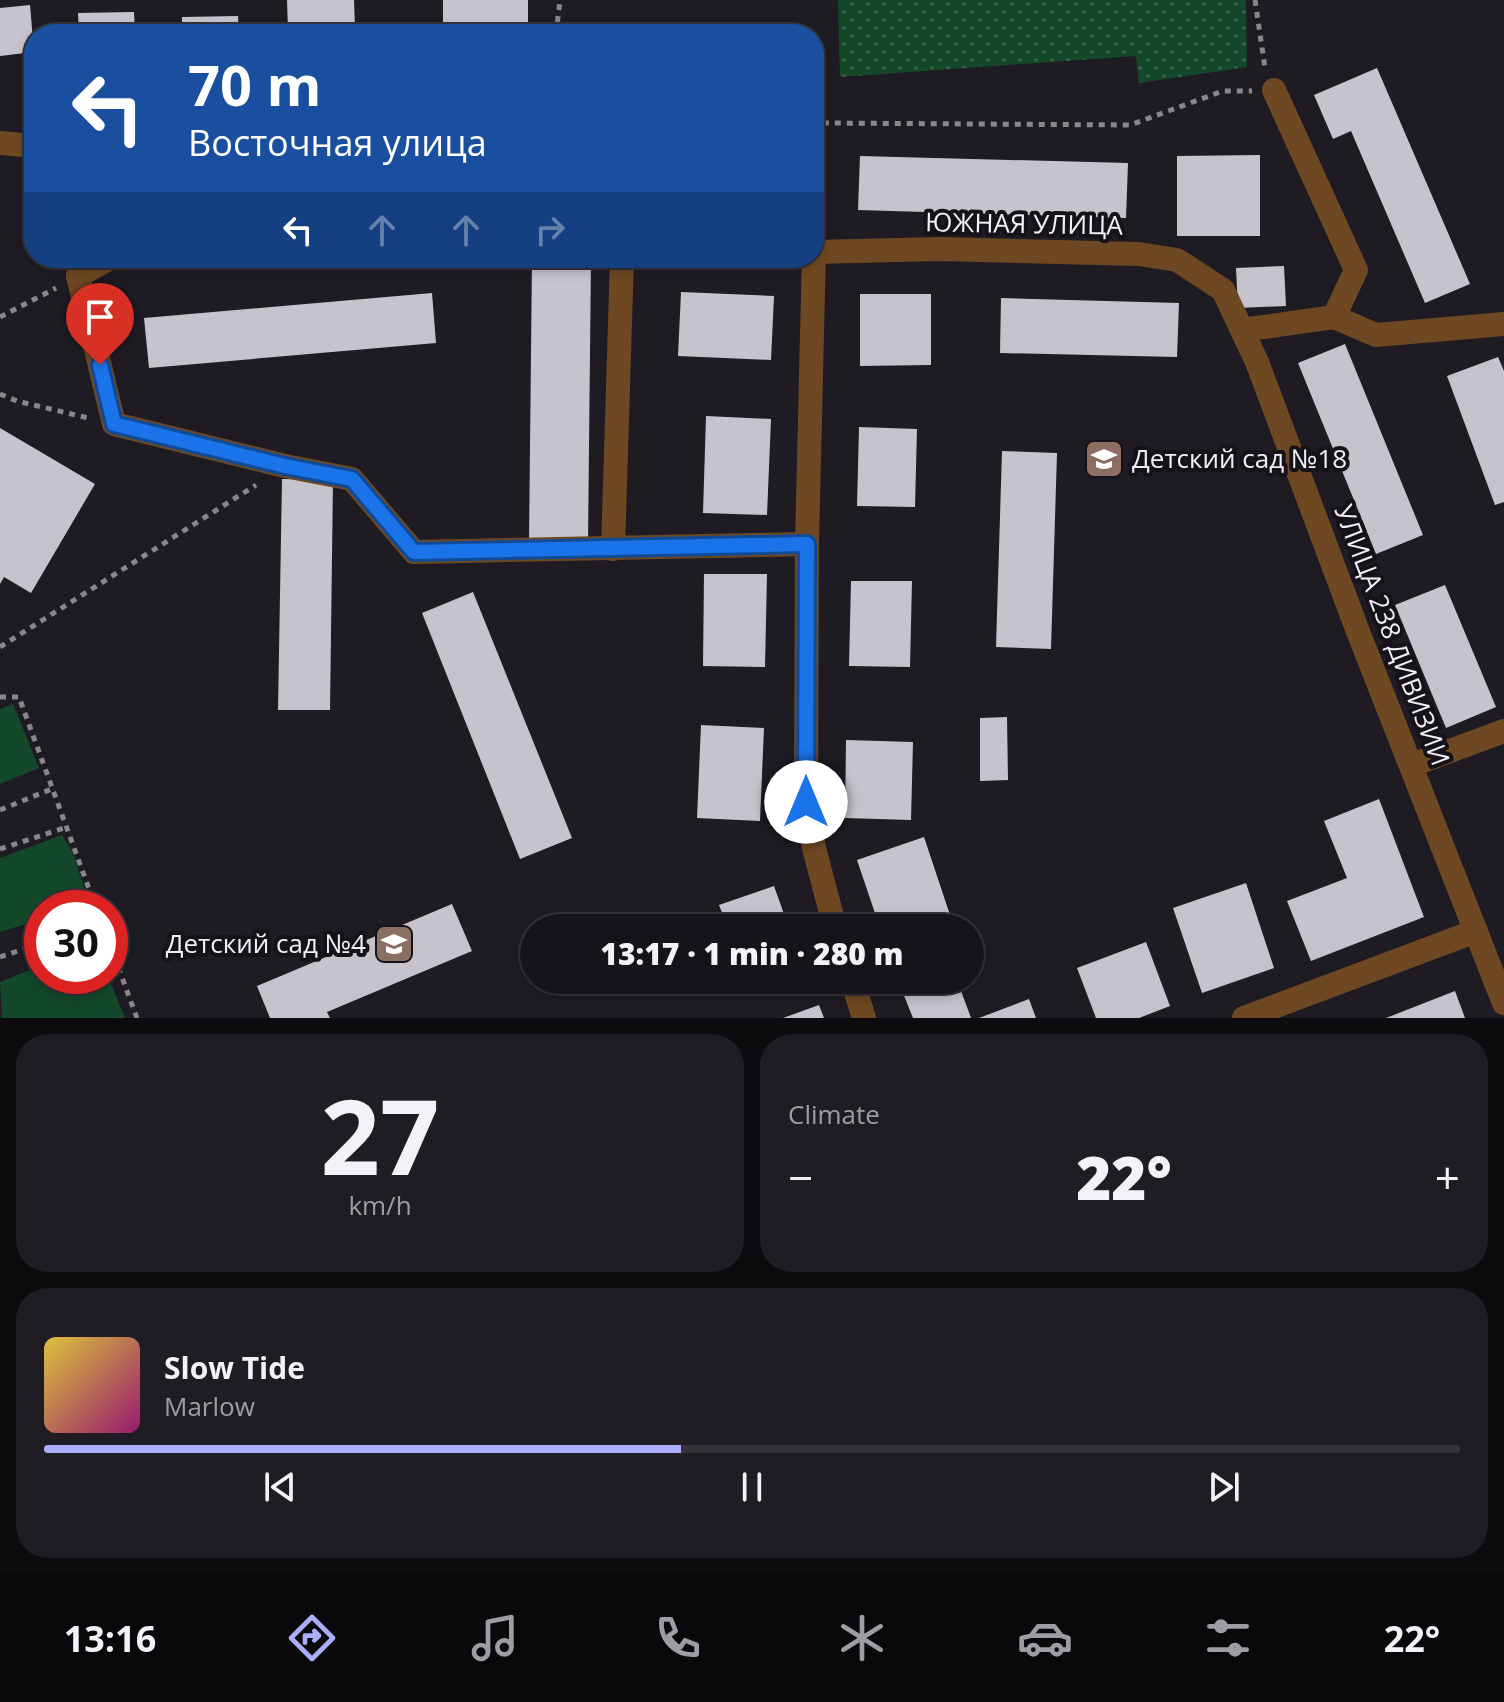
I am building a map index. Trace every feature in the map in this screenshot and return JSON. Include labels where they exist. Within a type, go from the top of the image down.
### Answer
[{"type":"street","points":[[1274,90],[1356,270],[1334,317]]},
{"type":"street","points":[[0,143],[24,145]]},
{"type":"street","name":"ЮЖНАЯ УЛИЦА","points":[[824,252],[940,249],[1139,254],[1177,260],[1223,290]]},
{"type":"street","points":[[80,268],[114,424],[285,466],[352,479],[414,552],[807,544]]},
{"type":"street","points":[[613,549],[622,268]]},
{"type":"street","points":[[814,268],[807,544],[806,802],[831,914]]},
{"type":"street","name":"УЛИЦА 238 ДИВИЗИИ","points":[[1223,290],[1257,362],[1357,629],[1504,1003]]},
{"type":"street","points":[[1242,330],[1334,317],[1376,335],[1504,324]]},
{"type":"street","points":[[1412,765],[1504,731]]},
{"type":"street","points":[[1244,1018],[1476,931]]},
{"type":"street","points":[[856,994],[864,1018]]},
{"type":"path","points":[[557,24],[560,0]]},
{"type":"path","points":[[824,122],[1130,125],[1223,91],[1274,90],[1264,66],[1255,0]]},
{"type":"path","points":[[0,317],[78,268]]},
{"type":"path","points":[[0,394],[17,401],[114,424]]},
{"type":"path","points":[[0,647],[285,466]]},
{"type":"path","points":[[0,697],[19,697],[90,890]]},
{"type":"path","points":[[0,810],[54,788]]},
{"type":"path","points":[[0,849],[67,827]]},
{"type":"path","points":[[0,957],[24,949]]},
{"type":"path","points":[[128,994],[137,1018]]},
{"type":"green space","points":[[838,0],[1246,0],[1247,67],[1139,83],[1136,56],[840,77]]},
{"type":"green space","points":[[13,704],[39,768],[0,784],[0,709]]},
{"type":"green space","points":[[62,835],[72,851],[85,890],[24,890],[24,925],[0,932],[0,858]]},
{"type":"green space","points":[[24,972],[24,994],[115,994],[125,1018],[2,1018],[0,982]]},
{"type":"building","points":[[287,0],[354,0],[355,24],[288,24]]},
{"type":"building","points":[[443,0],[528,0],[528,24],[443,24]]},
{"type":"building","points":[[30,5],[32,24],[24,24],[24,53],[0,56],[0,8]]},
{"type":"building","points":[[134,12],[135,24],[79,24],[78,13]]},
{"type":"building","points":[[238,16],[238,24],[182,24],[182,17]]},
{"type":"building","points":[[1377,68],[1470,284],[1425,303],[1351,131],[1333,139],[1314,95]]},
{"type":"building","points":[[1260,155],[1260,236],[1177,236],[1177,156]]},
{"type":"building","points":[[860,156],[1128,163],[1126,218],[858,210]]},
{"type":"building","points":[[1284,266],[1286,306],[1238,308],[1236,268]]},
{"type":"building","points":[[532,268],[591,268],[588,542],[529,542]]},
{"type":"building","points":[[681,292],[774,296],[771,360],[678,356]]},
{"type":"building","points":[[432,293],[436,343],[149,368],[144,318]]},
{"type":"building","points":[[860,294],[931,294],[931,365],[860,366]]},
{"type":"building","points":[[1001,298],[1179,303],[1177,357],[1000,353]]},
{"type":"building","points":[[1345,344],[1423,535],[1376,554],[1298,363]]},
{"type":"building","points":[[1498,357],[1504,371],[1504,502],[1495,505],[1447,376]]},
{"type":"building","points":[[706,416],[771,419],[767,515],[703,513]]},
{"type":"building","points":[[859,427],[917,429],[915,507],[857,506]]},
{"type":"building","points":[[0,428],[95,484],[31,593],[4,577],[0,584]]},
{"type":"building","points":[[1002,451],[1057,453],[1051,649],[996,647]]},
{"type":"building","points":[[282,479],[333,480],[330,710],[278,710]]},
{"type":"building","points":[[704,574],[767,574],[765,667],[703,666]]},
{"type":"building","points":[[851,581],[912,581],[910,667],[849,666]]},
{"type":"building","points":[[1445,585],[1496,707],[1446,728],[1395,605]]},
{"type":"building","points":[[473,592],[572,838],[520,859],[422,613]]},
{"type":"building","points":[[1007,717],[1008,780],[980,781],[980,718]]},
{"type":"building","points":[[701,725],[764,728],[760,821],[697,818]]},
{"type":"building","points":[[846,740],[913,742],[911,820],[845,818]]},
{"type":"building","points":[[1379,799],[1424,917],[1311,961],[1287,901],[1347,878],[1324,821]]},
{"type":"building","points":[[924,837],[950,914],[875,914],[857,860]]},
{"type":"building","points":[[1246,883],[1274,968],[1202,993],[1173,908]]},
{"type":"building","points":[[774,886],[784,914],[723,914],[719,905]]},
{"type":"building","points":[[452,904],[472,951],[327,1012],[330,1018],[270,1018],[257,986]]},
{"type":"building","points":[[1146,942],[1170,1006],[1139,1018],[1096,1018],[1077,968]]},
{"type":"building","points":[[1455,991],[1465,1018],[1386,1018]]},
{"type":"building","points":[[903,994],[962,994],[971,1018],[913,1018]]},
{"type":"building","points":[[1029,999],[1036,1018],[979,1018]]},
{"type":"building","points":[[819,1005],[824,1018],[783,1018]]},
{"type":"place","name":"Детский сад №18","points":[[1104,459]]},
{"type":"place","name":"Детский сад №4","points":[[394,944]]},
{"type":"route","points":[[100,365],[114,424],[285,466],[352,479],[414,552],[807,544],[806,802]]}]
